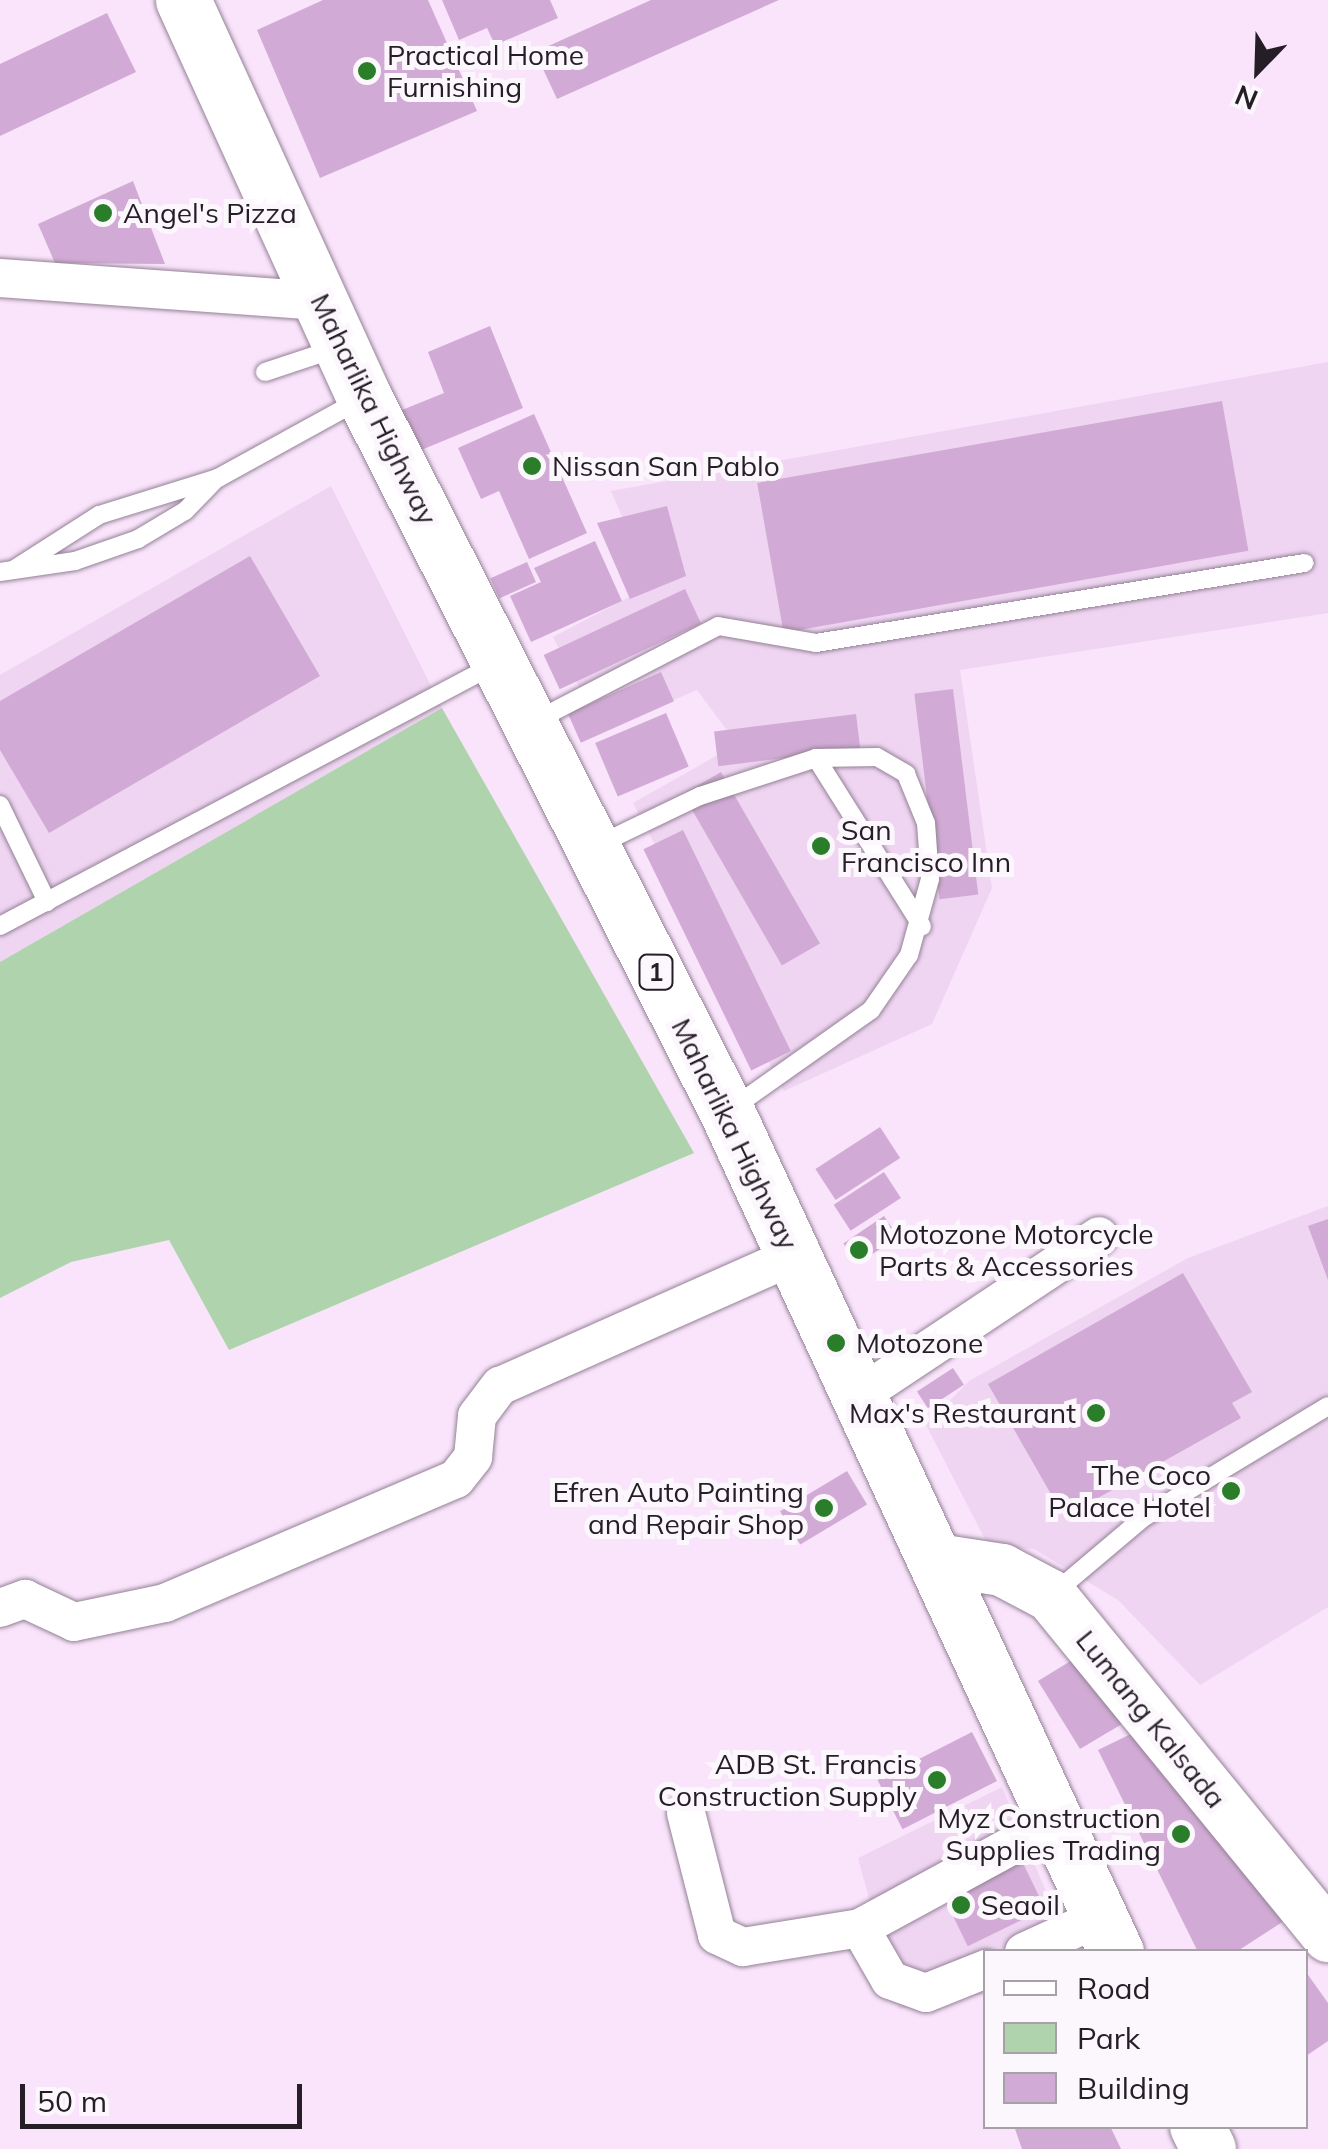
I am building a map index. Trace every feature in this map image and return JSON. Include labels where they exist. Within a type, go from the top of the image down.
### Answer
[{"type":"main road","name":"Maharlika Highway","points":[[183,0],[364,396],[727,1112],[1108,1934]]},
{"type":"street","points":[[0,278],[332,324]]},
{"type":"street","points":[[860,1396],[1099,1236]]},
{"type":"street","points":[[0,1608],[25,1599],[74,1622],[165,1602],[439,1487],[473,1457],[477,1416],[500,1386],[794,1256]]},
{"type":"street","name":"Lumang Kalsada","points":[[937,1560],[1002,1570],[1051,1596],[1328,1936]]},
{"type":"street","points":[[686,1813],[718,1934],[743,1948],[860,1928],[1057,1821]]},
{"type":"street","points":[[860,1928],[890,1980],[926,1993],[983,1970]]},
{"type":"street","points":[[1038,1949],[1108,1934]]},
{"type":"lane","points":[[265,372],[332,324]]},
{"type":"lane","points":[[6,571],[99,515],[218,478],[306,436],[364,396]]},
{"type":"lane","points":[[6,571],[75,561],[138,539],[185,511],[218,478]]},
{"type":"lane","points":[[530,724],[718,626],[816,643],[1304,563]]},
{"type":"lane","points":[[0,926],[499,662]]},
{"type":"lane","points":[[593,848],[700,796],[816,758],[877,757],[906,774],[926,823],[930,879],[922,926],[871,1010],[727,1112]]},
{"type":"lane","points":[[816,758],[922,926]]},
{"type":"lane","points":[[0,805],[47,902]]},
{"type":"lane","points":[[1051,1596],[1142,1518],[1328,1406]]},
{"type":"shaded area","points":[[1328,362],[1328,613],[960,670],[992,888],[932,1024],[784,1091],[633,803],[737,744],[697,690],[602,730],[553,637],[652,585],[611,491]]},
{"type":"shaded area","points":[[331,486],[442,708],[0,962],[0,675]]},
{"type":"shaded area","points":[[1328,1206],[1328,1607],[1200,1685],[1118,1600],[1034,1549],[989,1547],[926,1425],[969,1381],[1188,1258]]},
{"type":"shaded area","name":"Seaoil","points":[[1002,1787],[1070,1949],[983,1949],[983,1994],[899,2009],[858,1858]]},
{"type":"green space","points":[[442,708],[694,1153],[229,1350],[169,1240],[71,1262],[0,1298],[0,962]]},
{"type":"building","name":"Practical Home Furnishing","points":[[323,0],[428,0],[477,111],[320,178],[257,30]]},
{"type":"building","points":[[442,0],[550,0],[558,18],[495,45],[487,28],[459,40]]},
{"type":"building","points":[[651,0],[779,0],[557,99],[535,52]]},
{"type":"building","points":[[107,13],[136,72],[0,136],[0,64]]},
{"type":"building","name":"Angel's Pizza","points":[[133,181],[165,264],[55,263],[38,224]]},
{"type":"building","points":[[490,326],[523,408],[414,453],[397,412],[444,393],[428,352]]},
{"type":"building","points":[[1222,401],[1248,551],[784,633],[757,483]]},
{"type":"building","points":[[534,414],[587,533],[529,559],[499,491],[481,499],[458,448]]},
{"type":"building","points":[[667,506],[686,576],[630,599],[597,523]]},
{"type":"building","points":[[595,541],[622,601],[531,642],[510,596],[541,582],[534,568]]},
{"type":"building","points":[[250,556],[320,676],[49,833],[0,750],[0,701]]},
{"type":"building","points":[[527,562],[536,582],[499,598],[490,578]]},
{"type":"building","points":[[685,589],[701,623],[560,689],[544,655]]},
{"type":"building","points":[[661,672],[674,701],[581,743],[568,713]]},
{"type":"building","points":[[953,689],[978,894],[940,899],[914,694]]},
{"type":"building","points":[[666,713],[689,766],[618,796],[595,743]]},
{"type":"building","points":[[856,714],[860,749],[718,766],[714,731]]},
{"type":"building","points":[[721,772],[820,943],[782,965],[683,794]]},
{"type":"building","points":[[683,830],[791,1051],[751,1070],[643,849]]},
{"type":"building","points":[[880,1127],[900,1158],[836,1200],[815,1169]]},
{"type":"building","points":[[884,1172],[901,1198],[851,1231],[834,1205]]},
{"type":"building","points":[[884,1216],[898,1237],[857,1264],[843,1243]]},
{"type":"building","points":[[1328,1219],[1328,1280],[1308,1226]]},
{"type":"building","name":"Max's Restaurant","points":[[1183,1273],[1252,1392],[1232,1403],[1241,1418],[1064,1517],[988,1384]]},
{"type":"building","points":[[953,1368],[964,1385],[928,1408],[917,1391]]},
{"type":"building","name":"Efren Auto Painting and Repair Shop","points":[[847,1471],[867,1504],[800,1545],[780,1511]]},
{"type":"building","points":[[1087,1651],[1122,1724],[1080,1749],[1038,1681]]},
{"type":"building","name":"Myz Construction Supplies Trading","points":[[1139,1730],[1287,1919],[1241,1949],[1197,1949],[1098,1750]]},
{"type":"building","name":"ADB St. Francis Construction Supply","points":[[972,1732],[997,1781],[903,1829],[878,1780]]},
{"type":"building","points":[[1017,1851],[1045,1909],[968,1946],[940,1889]]},
{"type":"building","points":[[1308,1975],[1328,2003],[1328,2041],[1308,2055]]},
{"type":"building","points":[[1015,2129],[1111,2129],[1121,2149],[1022,2149]]},
{"type":"place","name":"Practical Home Furnishing","points":[[367,71]]},
{"type":"place","name":"Angel's Pizza","points":[[103,213]]},
{"type":"place","name":"Nissan San Pablo","points":[[532,466]]},
{"type":"place","name":"San Francisco Inn","points":[[821,846]]},
{"type":"place","name":"Motozone Motorcycle Parts & Accessories","points":[[859,1250]]},
{"type":"place","name":"Motozone","points":[[836,1343]]},
{"type":"place","name":"Max's Restaurant","points":[[1096,1413]]},
{"type":"place","name":"The Coco Palace Hotel","points":[[1231,1491]]},
{"type":"place","name":"Efren Auto Painting and Repair Shop","points":[[824,1508]]},
{"type":"place","name":"ADB St. Francis Construction Supply","points":[[937,1780]]},
{"type":"place","name":"Myz Construction Supplies Trading","points":[[1181,1834]]},
{"type":"place","name":"Seaoil","points":[[961,1905]]}]
